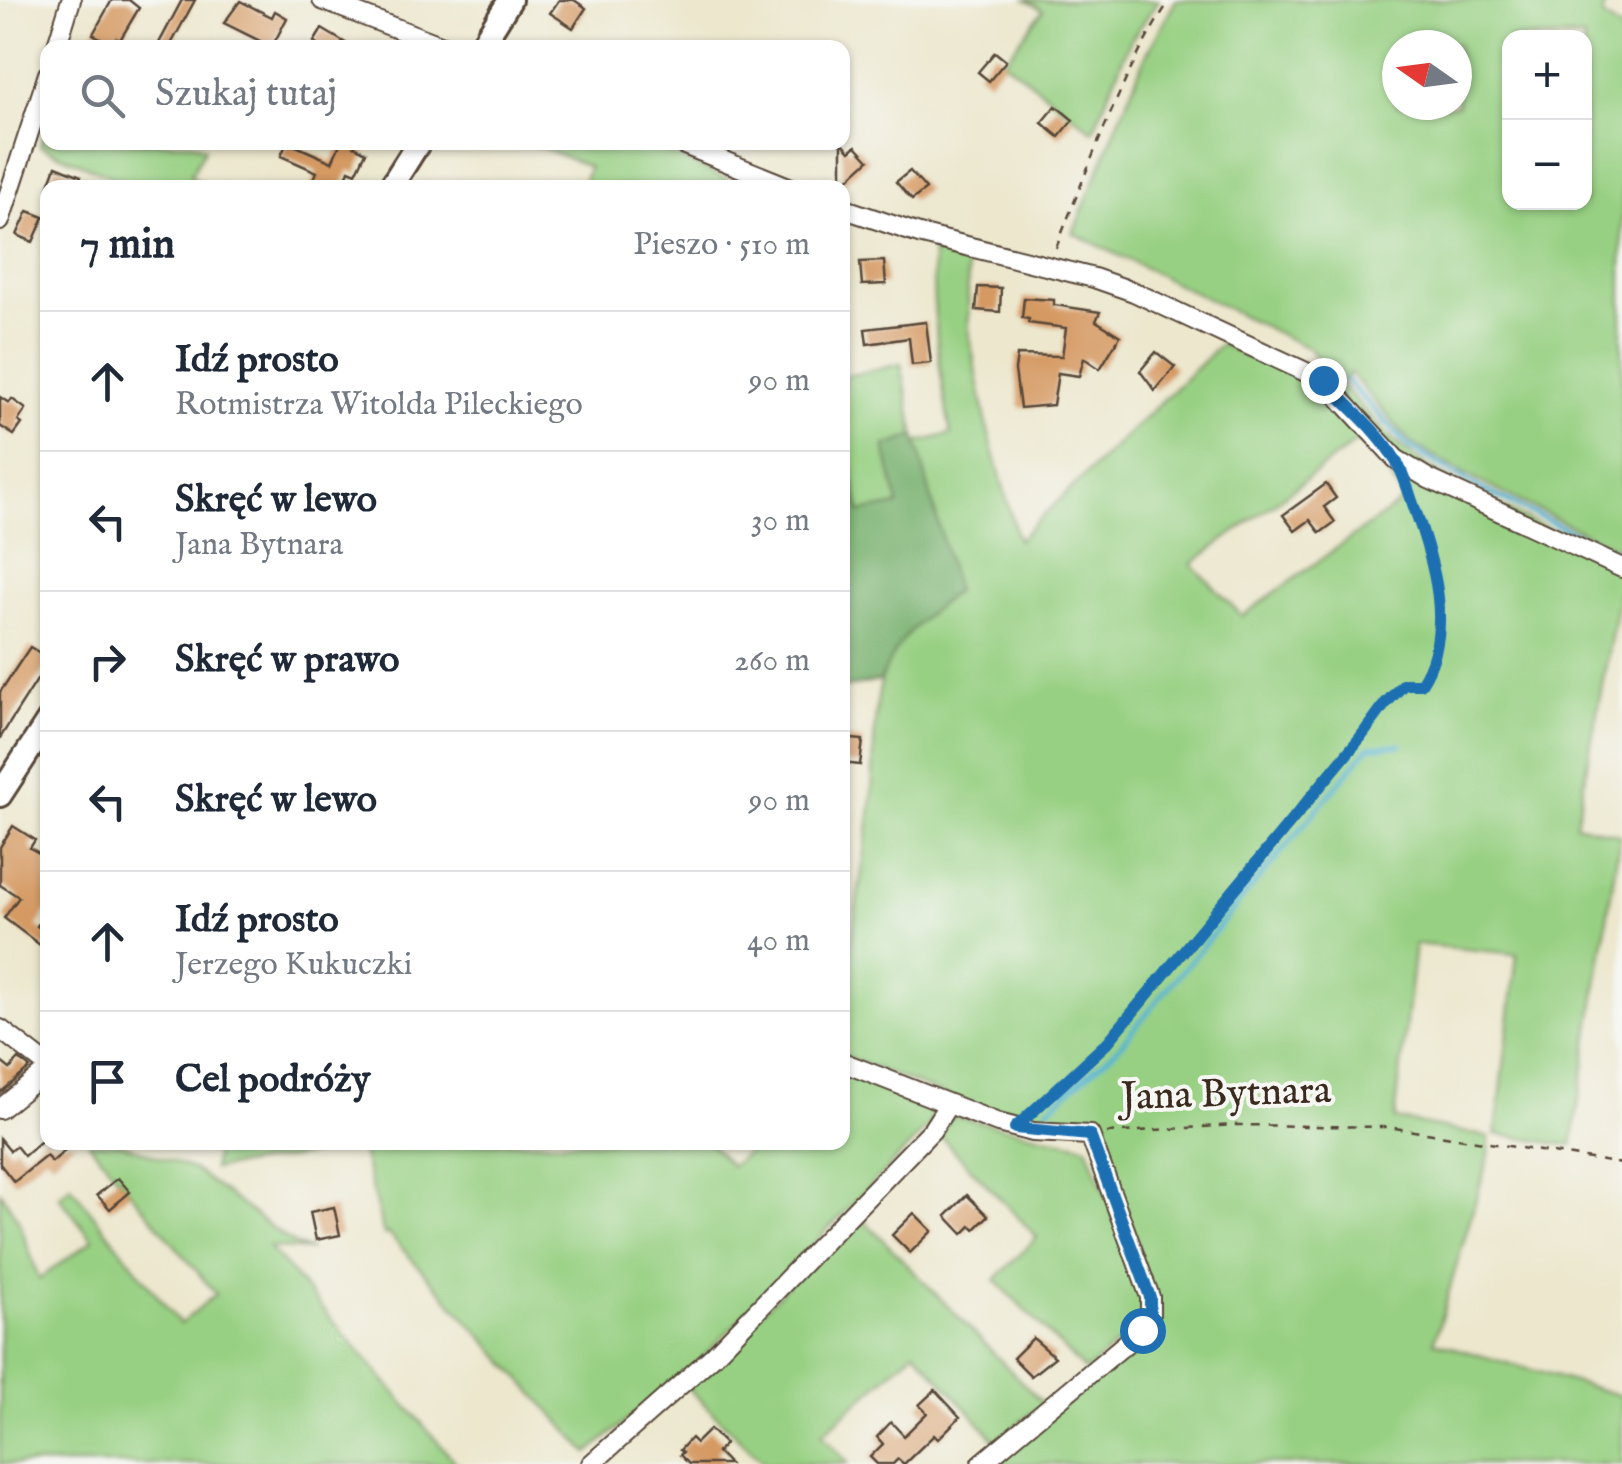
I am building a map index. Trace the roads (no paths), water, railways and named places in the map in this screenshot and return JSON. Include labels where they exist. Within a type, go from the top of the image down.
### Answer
[{"type":"main road","points":[[485,40],[510,0]]},
{"type":"main road","points":[[395,180],[414,150]]},
{"type":"main road","points":[[0,795],[40,733]]},
{"type":"street","points":[[58,40],[71,0]]},
{"type":"street","points":[[322,0],[427,40]]},
{"type":"street","points":[[0,220],[40,98]]},
{"type":"street","points":[[698,150],[771,180]]},
{"type":"street","points":[[850,211],[919,234],[1134,292],[1323,380],[1396,459],[1480,504],[1622,568]]},
{"type":"street","points":[[0,1029],[40,1062]]},
{"type":"street","name":"Jana Bytnara","points":[[850,1065],[1015,1128],[1090,1135],[1150,1297],[1150,1316],[1136,1336],[980,1464]]},
{"type":"street","points":[[0,1109],[40,1075]]},
{"type":"street","points":[[591,1464],[726,1342],[932,1130],[948,1105]]},
{"type":"waterway","points":[[1346,380],[1408,446],[1479,488],[1622,556]]},
{"type":"waterway","points":[[1048,1109],[1116,1050],[1369,747],[1401,745]]}]
